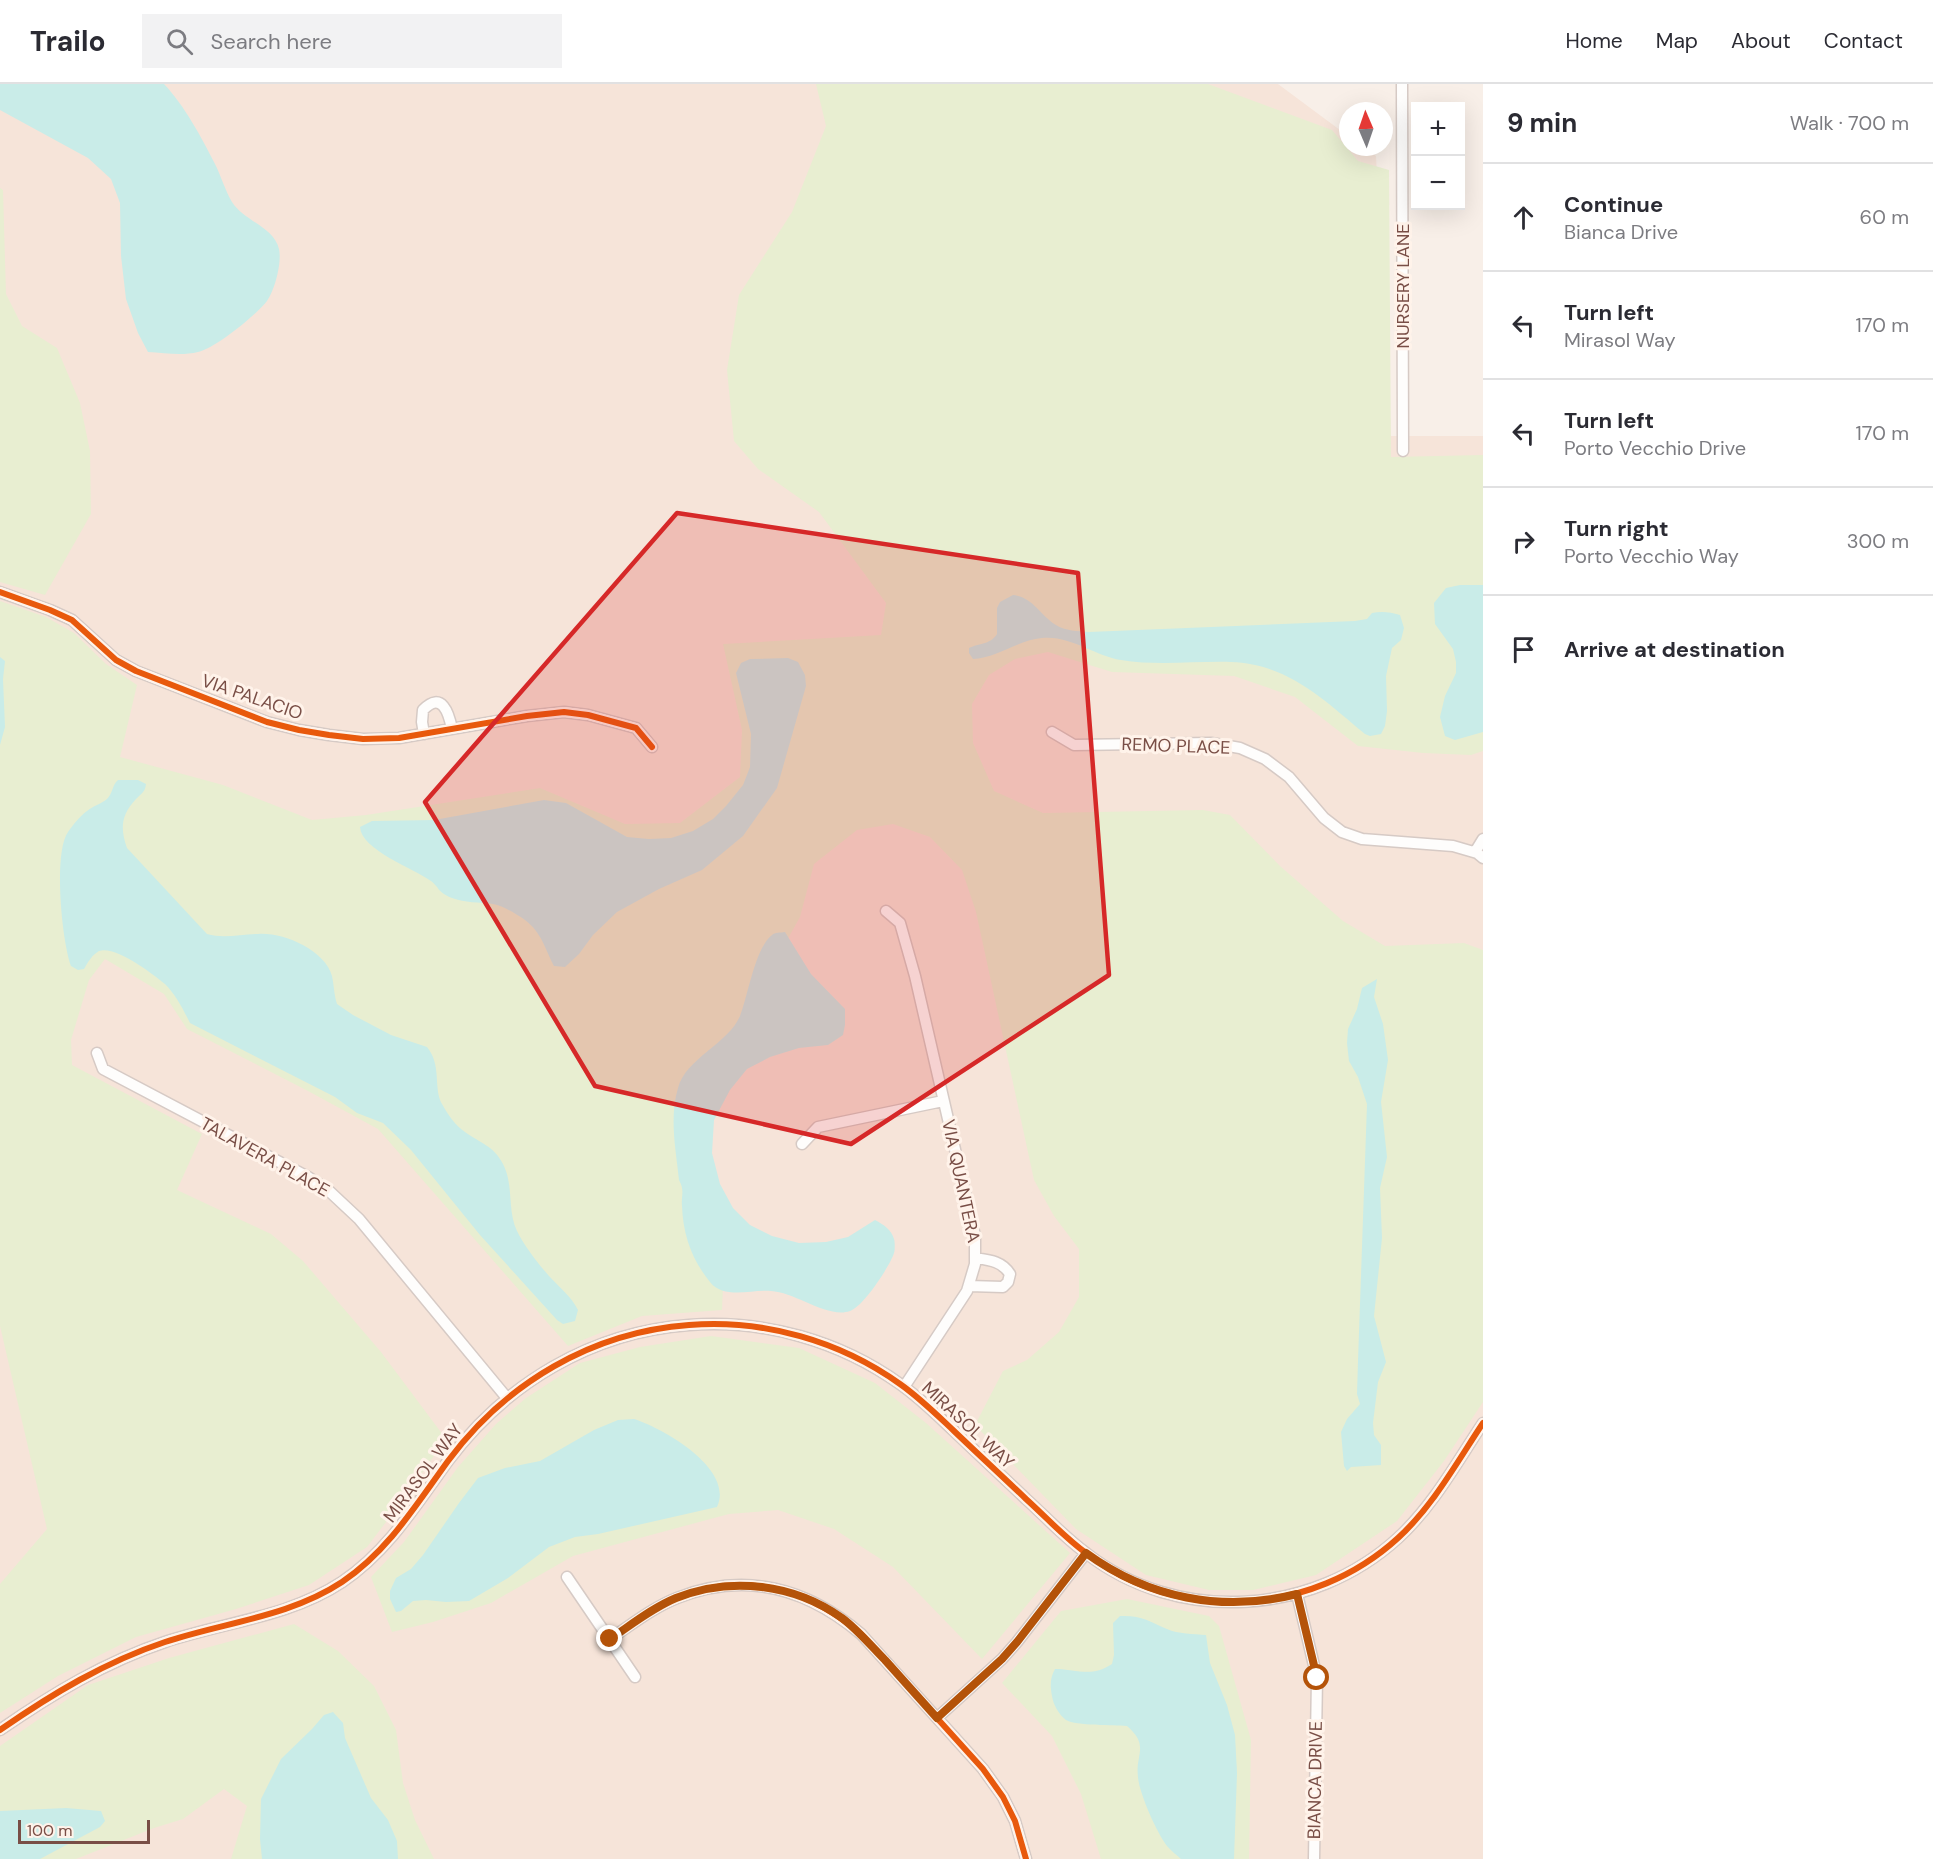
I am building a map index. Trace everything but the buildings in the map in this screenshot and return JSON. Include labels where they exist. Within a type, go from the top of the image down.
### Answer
[{"type":"street","name":"NURSERY LANE","points":[[1402,84],[1403,451]]},
{"type":"street","name":"VIA PALACIO","points":[[0,592],[72,620],[116,660],[136,671],[267,722],[298,730],[363,739],[399,738],[526,716],[564,712],[588,715],[636,728],[652,747]]},
{"type":"street","points":[[424,734],[423,710],[432,704],[442,704],[446,708],[452,729]]},
{"type":"street","name":"REMO PLACE","points":[[1052,732],[1074,745],[1211,743],[1240,748],[1265,759],[1289,777],[1324,818],[1342,832],[1362,839],[1453,846],[1479,855]]},
{"type":"street","points":[[1479,855],[1483,839]]},
{"type":"street","name":"VIA QUANTERA","points":[[886,911],[900,923],[915,976],[975,1236],[975,1258],[969,1286],[963,1300],[904,1387]]},
{"type":"street","name":"TALAVERA PLACE","points":[[97,1053],[103,1069],[308,1177],[328,1190],[358,1219],[507,1398]]},
{"type":"street","name":"VIA QUANTERA","points":[[802,1144],[818,1127],[944,1101]]},
{"type":"street","points":[[969,1286],[1003,1287],[1008,1282],[1010,1274],[1005,1267],[992,1260],[975,1258]]},
{"type":"street","name":"MIRASOL WAY","points":[[0,1730],[56,1693],[114,1662],[176,1638],[288,1609],[339,1584],[383,1548],[467,1437],[507,1398],[554,1366],[599,1344],[642,1331],[692,1324],[749,1326],[798,1335],[846,1352],[886,1374],[926,1404],[1086,1553],[1133,1582],[1163,1593],[1194,1600],[1246,1603],[1282,1598],[1322,1586],[1345,1576],[1381,1553],[1428,1505],[1483,1423]]},
{"type":"street","points":[[937,1718],[1009,1651],[1086,1553]]},
{"type":"street","points":[[567,1577],[635,1677]]},
{"type":"street","points":[[610,1639],[675,1599],[692,1593],[734,1586],[752,1586],[789,1592],[824,1606],[861,1634],[983,1768],[1016,1821],[1026,1859]]},
{"type":"street","name":"BIANCA DRIVE","points":[[1297,1594],[1317,1678],[1314,1859]]},
{"type":"highlighted area","points":[[677,513],[1078,573],[1109,975],[851,1144],[595,1086],[425,802]]},
{"type":"shaded area","points":[[0,84],[1278,84],[1339,129],[1339,156],[1376,156],[1391,436],[1483,436],[1483,1859],[0,1859]]},
{"type":"green space","points":[[816,84],[1208,84],[1332,130],[1339,138],[1339,156],[1354,156],[1358,161],[1389,170],[1391,457],[1483,455],[1483,751],[1471,755],[1423,753],[1358,746],[1295,697],[1234,676],[1112,672],[1048,652],[1015,659],[989,675],[972,704],[973,743],[994,791],[1043,813],[1203,810],[1230,815],[1280,866],[1343,921],[1385,946],[1464,943],[1483,950],[1483,1402],[1444,1461],[1397,1521],[1316,1575],[1253,1590],[1209,1590],[1146,1575],[1076,1529],[975,1425],[1003,1371],[1027,1360],[1059,1332],[1079,1297],[1079,1249],[1054,1216],[1034,1180],[976,912],[962,870],[930,837],[893,824],[857,830],[814,864],[800,917],[711,1076],[699,1172],[724,1262],[722,1310],[642,1316],[568,1346],[378,1129],[187,1029],[164,994],[105,959],[89,980],[71,1040],[72,1065],[202,1134],[177,1190],[271,1234],[303,1261],[381,1352],[446,1439],[367,1547],[309,1585],[236,1609],[136,1637],[58,1676],[0,1713],[0,1584],[47,1529],[0,1326],[0,601],[46,617],[74,633],[106,664],[137,685],[120,757],[223,785],[312,820],[366,815],[540,788],[625,824],[680,823],[740,777],[742,730],[723,644],[881,635],[886,603],[819,512],[758,469],[734,441],[727,370],[739,295],[792,212],[826,126]]},
{"type":"green space","points":[[0,188],[3,190],[6,294],[22,326],[57,348],[80,403],[90,451],[91,514],[45,595],[0,582]]},
{"type":"green space","points":[[711,1336],[799,1348],[875,1383],[926,1423],[1070,1553],[982,1659],[893,1567],[834,1529],[778,1510],[729,1514],[573,1556],[491,1603],[433,1622],[392,1632],[371,1577],[404,1542],[458,1467],[496,1424],[526,1398],[580,1363],[640,1347]]},
{"type":"green space","points":[[1127,1599],[1209,1616],[1219,1626],[1251,1740],[1249,1859],[1101,1859],[1081,1794],[1052,1736],[1002,1683],[1061,1611]]},
{"type":"green space","points":[[294,1624],[338,1651],[374,1686],[396,1730],[403,1783],[415,1820],[434,1859],[231,1859],[247,1806],[224,1789],[183,1819],[76,1859],[0,1859],[0,1746],[88,1685],[169,1658]]},
{"type":"water","points":[[0,84],[164,84],[179,102],[198,133],[232,202],[237,209],[265,229],[276,241],[280,255],[279,268],[273,290],[267,301],[235,331],[206,349],[186,354],[148,352],[138,333],[126,299],[121,256],[120,203],[111,179],[88,158],[0,110]]},
{"type":"water","points":[[1460,585],[1483,585],[1483,732],[1455,740],[1445,736],[1440,717],[1445,696],[1456,673],[1456,662],[1453,649],[1435,624],[1434,603],[1446,588]]},
{"type":"water","points":[[1013,595],[1026,599],[1060,627],[1089,632],[1355,621],[1367,619],[1372,613],[1379,612],[1400,615],[1404,628],[1401,640],[1392,648],[1386,676],[1385,726],[1381,734],[1370,736],[1365,734],[1304,686],[1270,669],[1251,664],[1231,662],[1148,663],[1121,660],[1052,638],[1033,639],[991,656],[973,659],[969,648],[994,638],[997,634],[997,608],[1000,602]]},
{"type":"water","points":[[0,657],[5,661],[3,679],[5,727],[0,745]]},
{"type":"water","points":[[788,658],[798,662],[805,675],[806,686],[777,788],[743,836],[702,870],[659,889],[617,912],[565,967],[554,966],[531,925],[510,910],[493,904],[462,901],[447,896],[431,881],[379,851],[363,835],[360,827],[372,821],[434,820],[544,800],[566,803],[627,837],[671,838],[693,831],[713,819],[726,806],[743,785],[750,767],[751,734],[736,673],[741,663],[750,659]]},
{"type":"water","points":[[118,780],[138,780],[146,784],[144,791],[127,811],[123,822],[123,834],[127,848],[207,934],[226,936],[268,934],[302,944],[321,958],[328,967],[337,1004],[391,1035],[427,1047],[434,1061],[439,1098],[442,1104],[458,1126],[491,1149],[503,1164],[517,1231],[536,1260],[575,1305],[578,1310],[575,1321],[563,1324],[557,1320],[480,1235],[411,1150],[383,1123],[357,1113],[335,1097],[190,1023],[176,997],[165,984],[124,956],[106,950],[99,951],[84,969],[78,970],[71,966],[60,898],[63,843],[68,832],[82,815],[107,799]]},
{"type":"water","points":[[785,932],[811,974],[845,1009],[843,1035],[828,1045],[799,1048],[770,1057],[747,1069],[730,1090],[714,1120],[712,1153],[720,1184],[733,1208],[750,1225],[772,1236],[799,1243],[826,1242],[848,1237],[875,1220],[889,1230],[894,1239],[894,1253],[875,1285],[862,1302],[850,1311],[832,1311],[780,1292],[723,1291],[710,1282],[698,1265],[684,1227],[682,1190],[674,1134],[675,1099],[678,1088],[689,1068],[734,1026],[740,1016],[761,950],[773,934]]},
{"type":"water","points":[[1377,979],[1374,997],[1383,1024],[1388,1060],[1381,1102],[1387,1157],[1380,1188],[1382,1238],[1374,1316],[1386,1362],[1378,1382],[1373,1423],[1374,1435],[1381,1445],[1381,1465],[1351,1467],[1347,1471],[1344,1466],[1341,1432],[1347,1419],[1360,1404],[1357,1394],[1367,1104],[1358,1077],[1349,1061],[1347,1043],[1348,1029],[1357,1009],[1362,988]]},
{"type":"water","points":[[634,1419],[678,1441],[706,1465],[716,1478],[720,1493],[717,1507],[598,1534],[575,1537],[549,1547],[508,1578],[469,1601],[413,1601],[401,1611],[396,1612],[390,1599],[390,1591],[396,1578],[411,1569],[423,1555],[478,1478],[505,1468],[540,1461],[594,1430],[618,1420]]},
{"type":"water","points":[[1120,1616],[1150,1621],[1176,1632],[1206,1635],[1210,1663],[1227,1705],[1235,1735],[1237,1773],[1234,1859],[1181,1859],[1163,1840],[1145,1802],[1138,1777],[1140,1745],[1134,1733],[1127,1726],[1071,1722],[1063,1718],[1055,1706],[1051,1685],[1055,1669],[1091,1672],[1112,1664],[1113,1623]]},
{"type":"water","points":[[333,1712],[343,1723],[345,1738],[371,1798],[388,1820],[397,1841],[398,1859],[262,1859],[261,1799],[281,1759],[324,1715]]},
{"type":"water","points":[[66,1808],[101,1811],[105,1821],[100,1827],[40,1859],[0,1859],[0,1811]]},
{"type":"cycle path","points":[[0,592],[72,620],[116,660],[136,671],[267,722],[299,730],[363,739],[399,738],[527,716],[564,712],[588,715],[636,728],[652,747]]},
{"type":"cycle path","points":[[0,1730],[59,1692],[121,1659],[188,1635],[279,1611],[322,1594],[342,1582],[387,1542],[448,1461],[496,1408],[554,1366],[619,1338],[653,1330],[689,1325],[745,1326],[800,1336],[852,1356],[877,1369],[921,1401],[1086,1553],[1122,1576],[1162,1592],[1203,1600],[1245,1602],[1286,1596],[1326,1583],[1364,1564],[1398,1538],[1422,1512],[1483,1423]]},
{"type":"cycle path","points":[[610,1639],[668,1602],[702,1590],[751,1585],[797,1595],[819,1605],[861,1634],[983,1769],[1003,1797],[1015,1821],[1026,1859]]},
{"type":"route","points":[[610,1639],[654,1610],[692,1593],[715,1587],[734,1586],[771,1588],[789,1592],[824,1606],[861,1634],[937,1718],[1002,1659],[1086,1553],[1133,1582],[1173,1596],[1236,1603],[1257,1602],[1297,1594],[1317,1678]]}]
